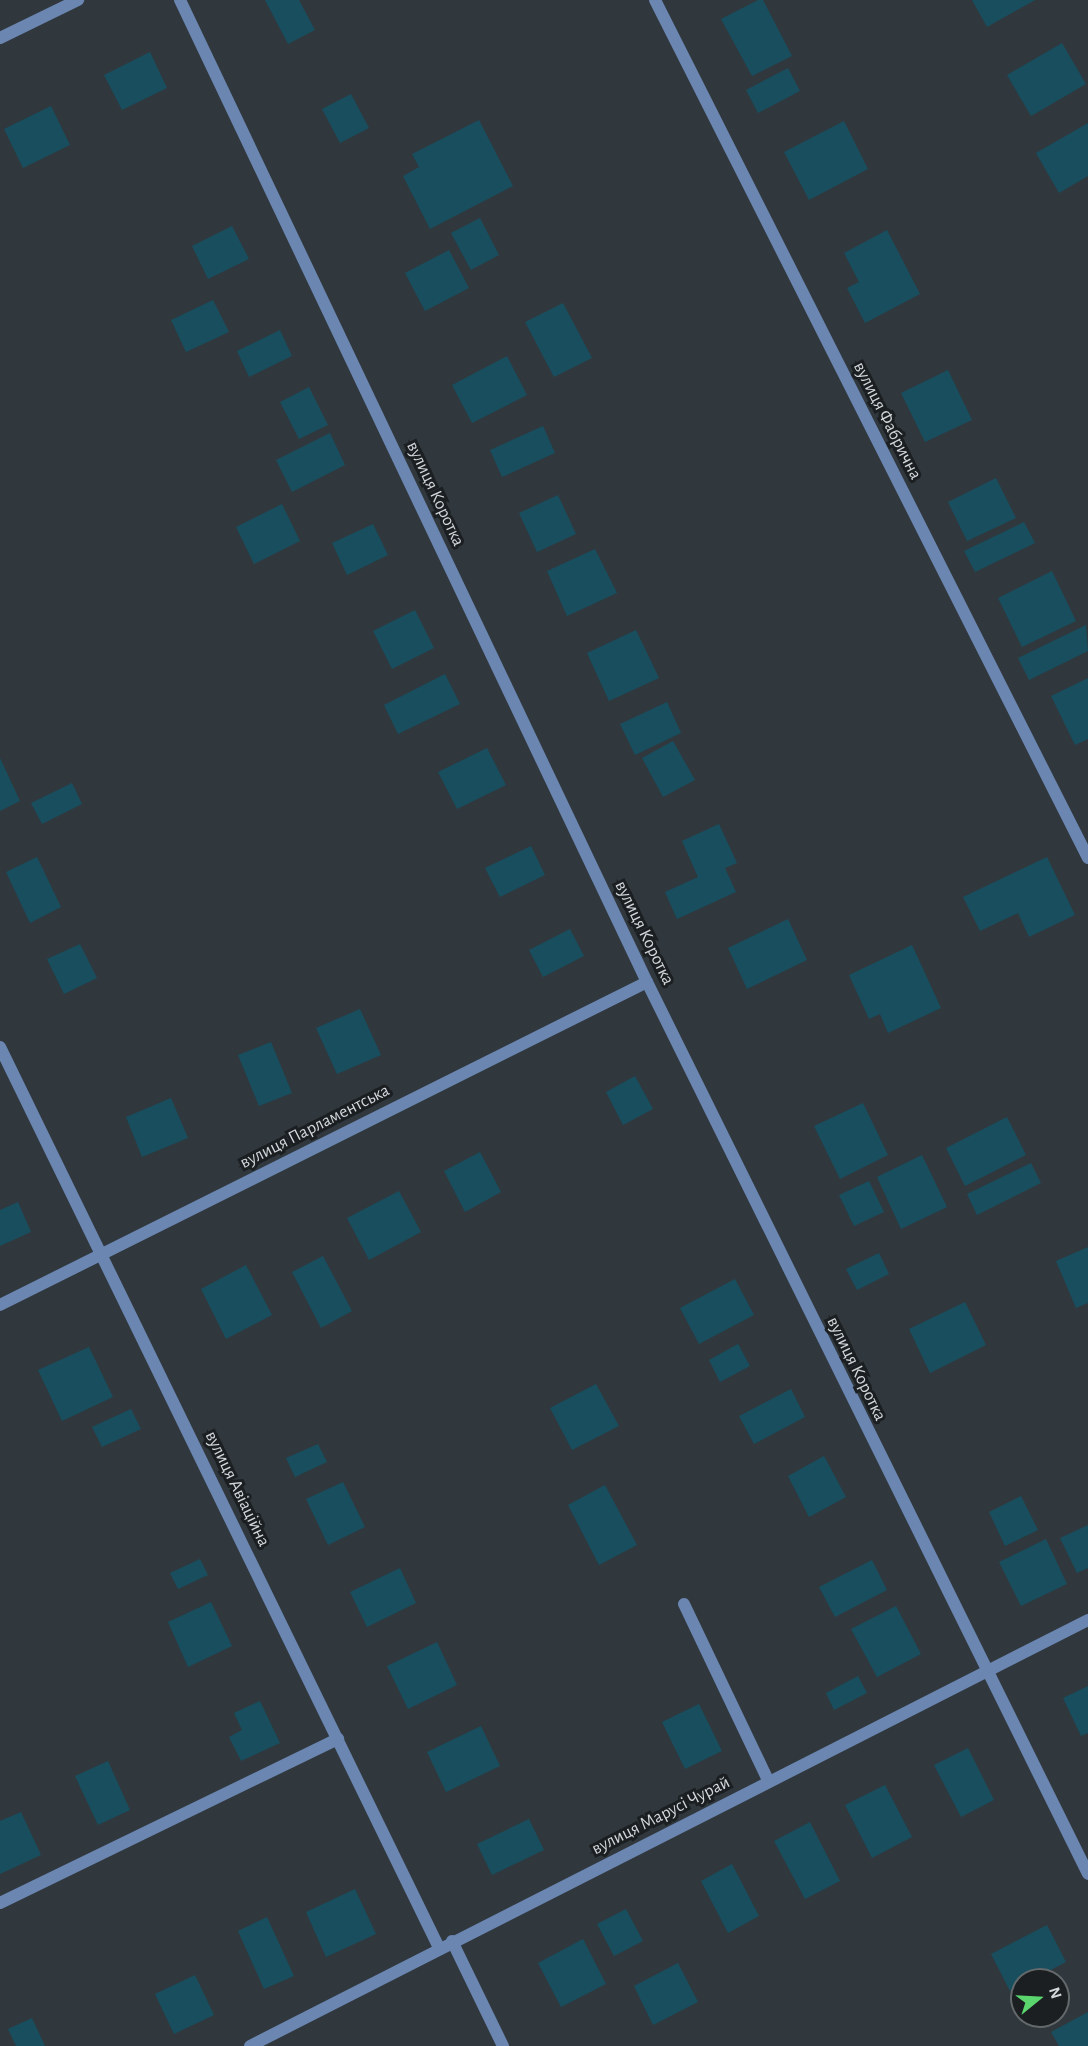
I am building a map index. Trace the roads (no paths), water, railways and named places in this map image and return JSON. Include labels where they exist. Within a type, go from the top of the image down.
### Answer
[{"type":"street","points":[[0,39],[78,0]]},
{"type":"street","name":"вулиця Коротка","points":[[180,0],[647,982],[985,1674],[1088,1874]]},
{"type":"street","name":"вулиця Фабрична","points":[[655,0],[1088,858]]},
{"type":"street","name":"вулиця Парламентська","points":[[0,1305],[647,982]]},
{"type":"street","name":"вулиця Авіаційна","points":[[0,1047],[104,1253],[439,1948]]},
{"type":"street","points":[[684,1604],[769,1782]]},
{"type":"street","name":"вулиця Марусі Чурай","points":[[250,2046],[452,1941],[1088,1620]]},
{"type":"street","points":[[0,1903],[338,1739]]},
{"type":"street","points":[[452,1941],[503,2046]]}]
